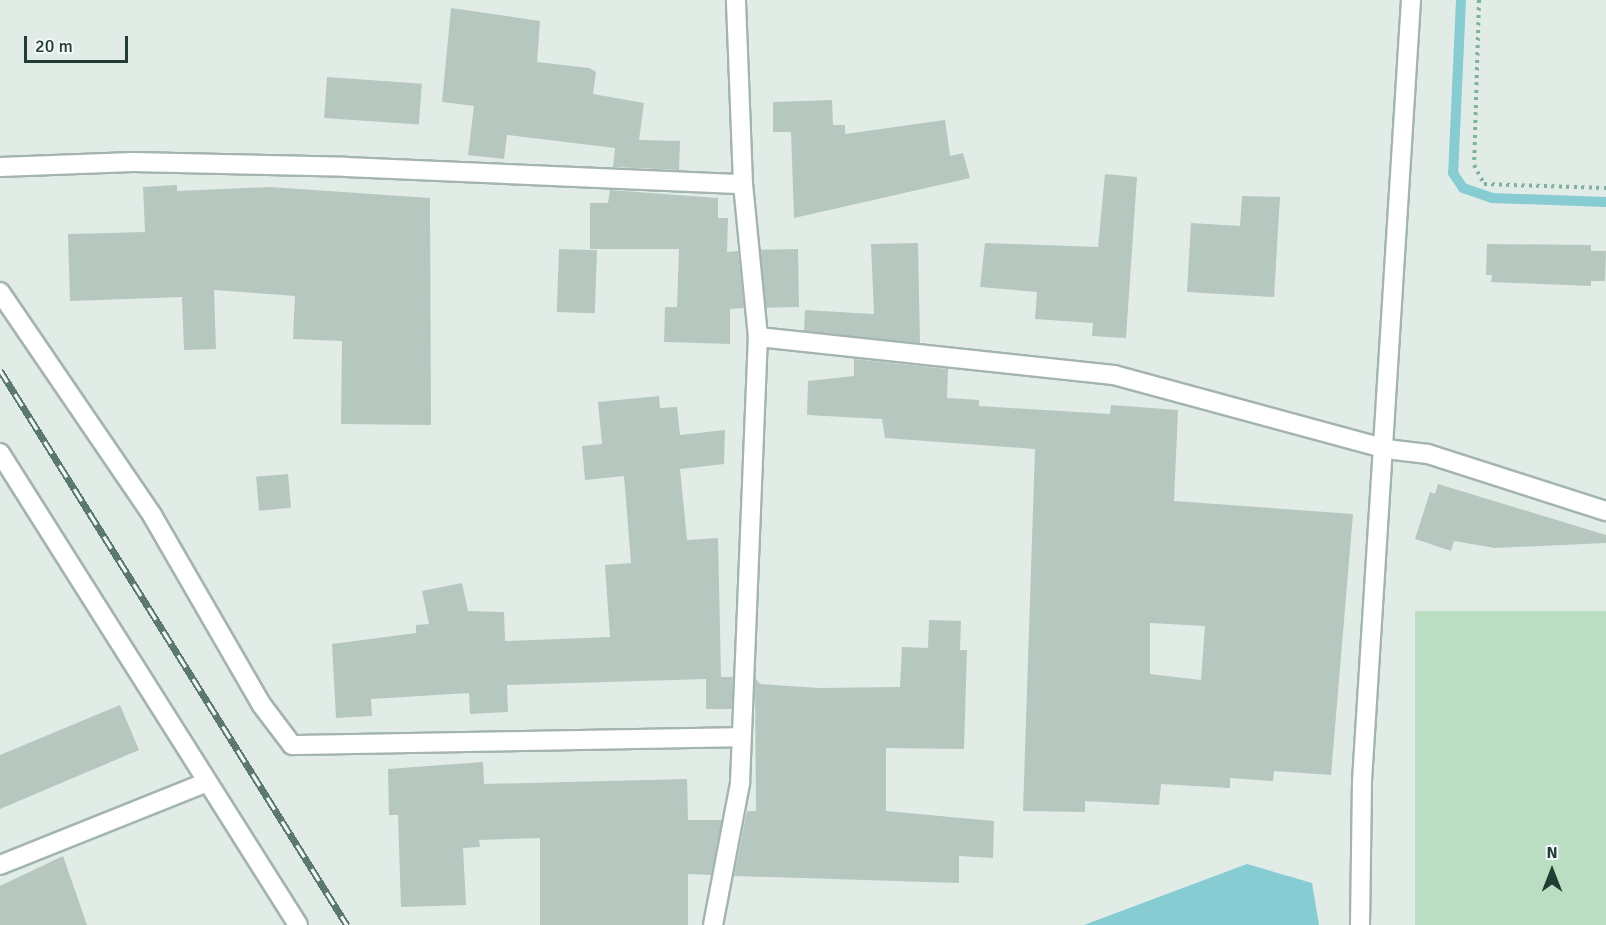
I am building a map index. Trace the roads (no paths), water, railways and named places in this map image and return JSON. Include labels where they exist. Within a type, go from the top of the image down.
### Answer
[{"type":"street","points":[[712,925],[740,783],[740,737],[758,337],[743,184],[736,0]]},
{"type":"street","points":[[1360,925],[1362,781],[1386,449],[1411,0]]},
{"type":"street","points":[[0,167],[311,166],[743,184]]},
{"type":"street","points":[[0,292],[152,515],[261,705],[292,745],[740,737]]},
{"type":"street","points":[[758,337],[1114,375],[1386,449],[1428,454],[1606,511]]},
{"type":"street","points":[[0,453],[144,674],[207,782],[298,925]]},
{"type":"street","points":[[0,865],[207,782]]},
{"type":"water","points":[[1247,864],[1312,883],[1319,925],[1084,925]]},
{"type":"waterway","points":[[1461,0],[1453,173],[1463,188],[1492,198],[1606,202]]},
{"type":"railway","points":[[0,370],[347,925]]}]
